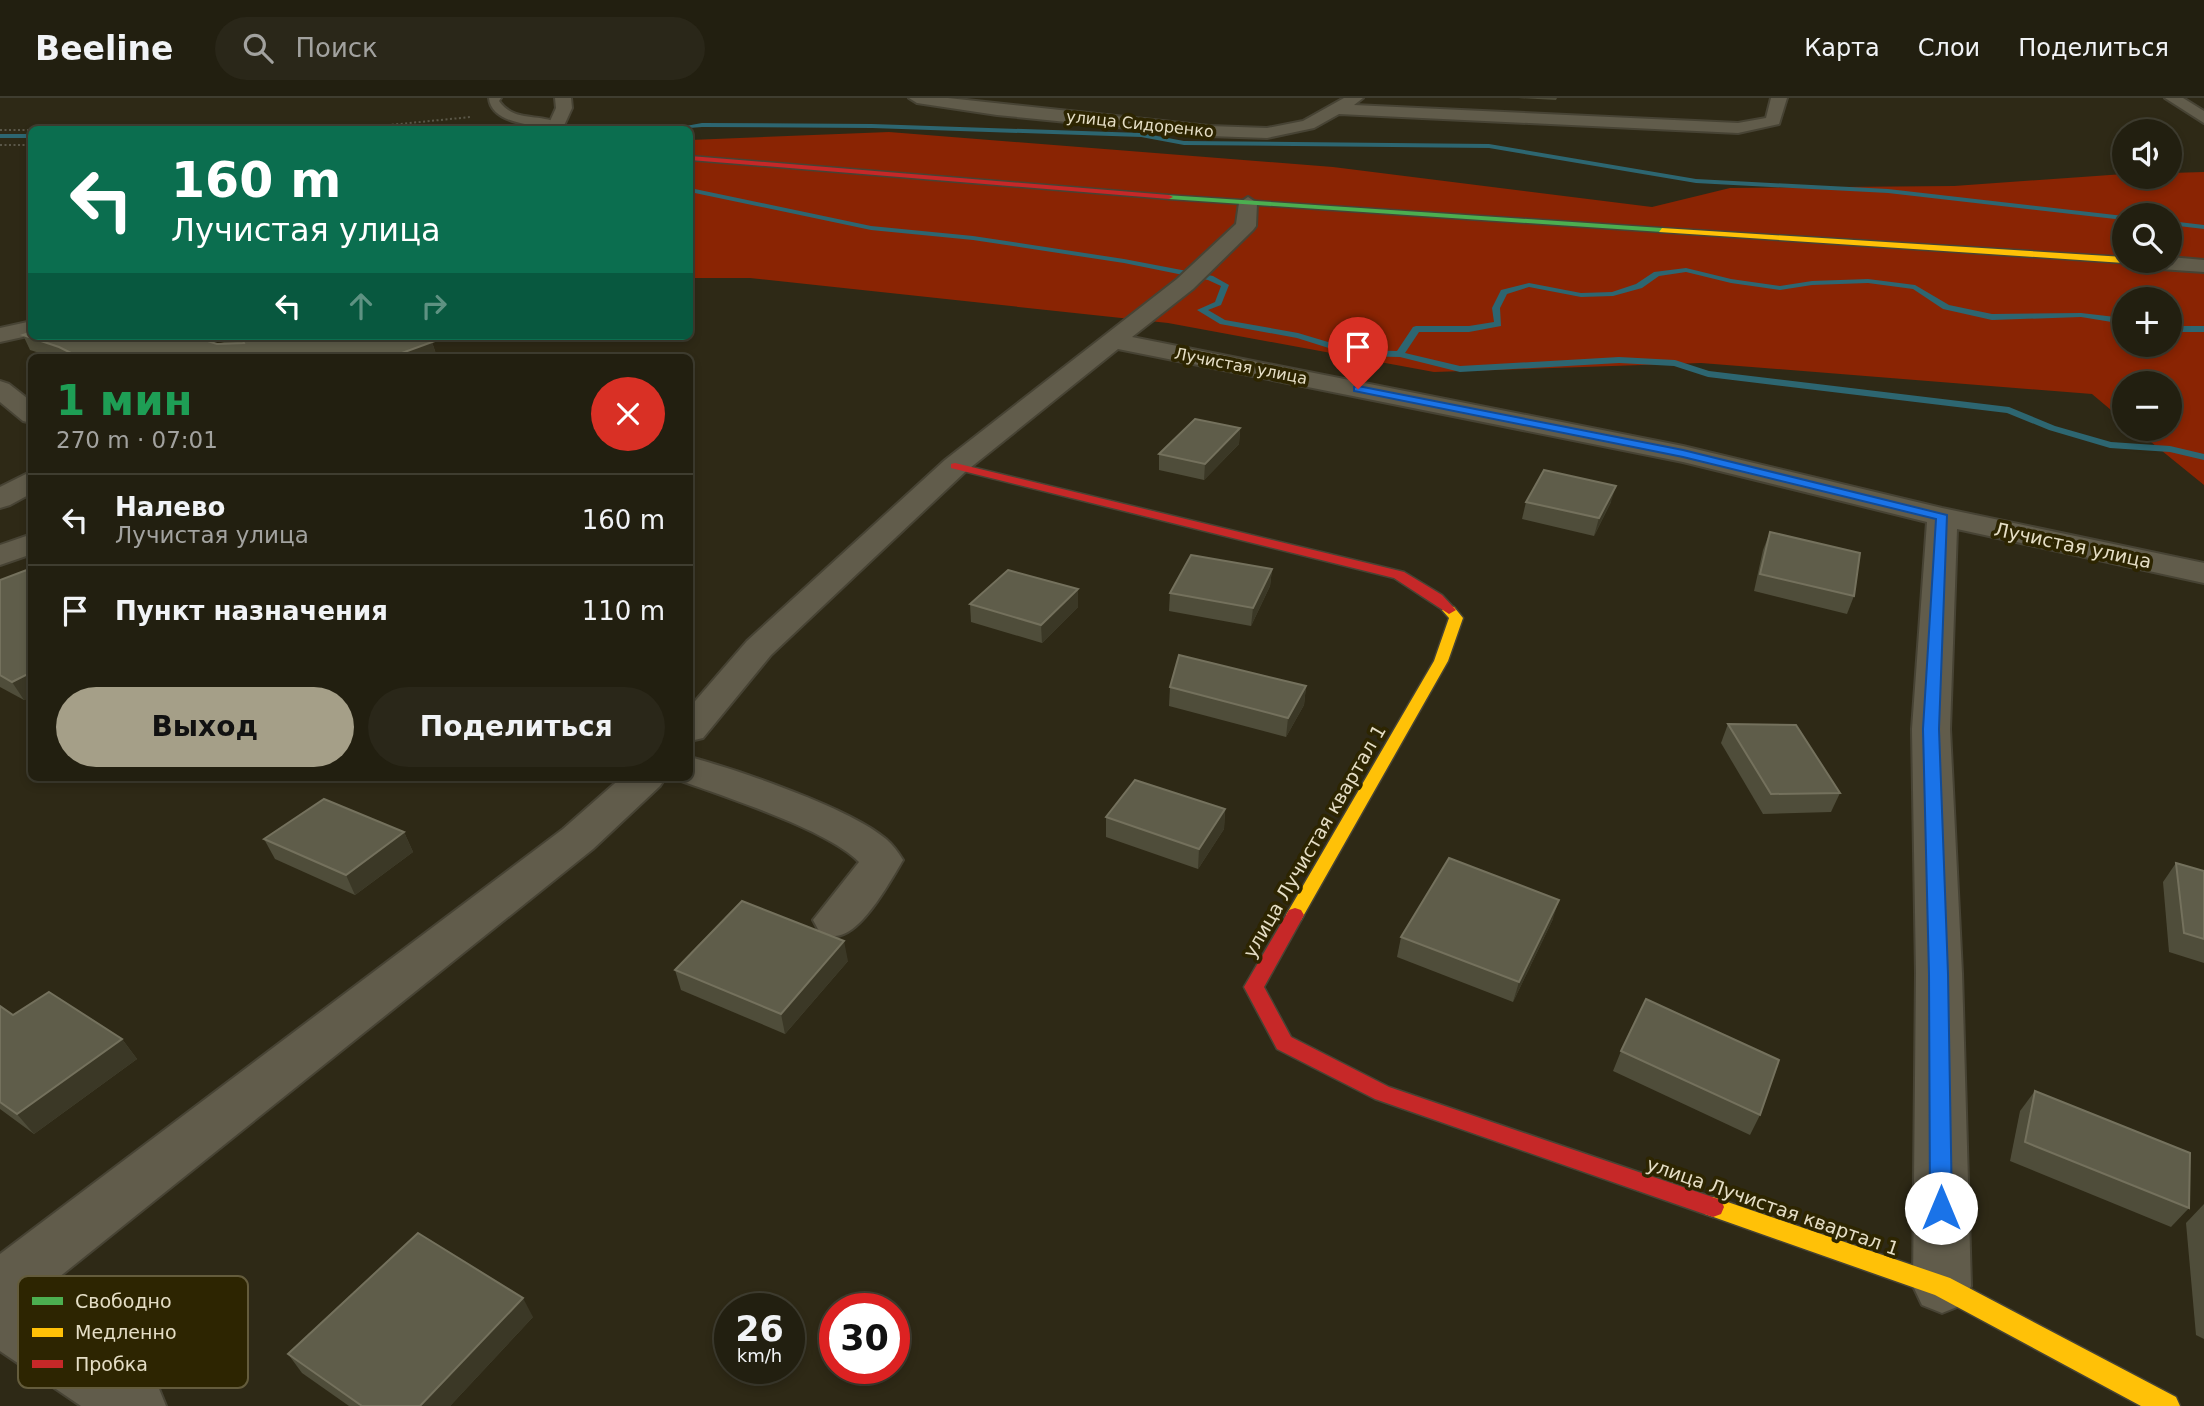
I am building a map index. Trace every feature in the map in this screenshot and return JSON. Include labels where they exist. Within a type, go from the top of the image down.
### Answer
[{"type":"street","points":[[555,126],[564,108],[563,98]]},
{"type":"street","points":[[921,99],[1020,98]]},
{"type":"street","name":"улица Сидоренко","points":[[921,99],[997,110],[1236,133],[1299,129],[1355,98]]},
{"type":"street","points":[[1339,109],[1738,128],[1773,121],[1779,98]]},
{"type":"street","points":[[2172,98],[2204,118]]},
{"type":"street","points":[[693,158],[1248,204],[2112,259]]},
{"type":"street","points":[[693,726],[759,648],[955,466],[1115,341],[1194,275],[1246,226],[1248,204]]},
{"type":"street","points":[[2182,264],[2204,265]]},
{"type":"street","points":[[0,335],[28,329]]},
{"type":"street","name":"Лучистая улица","points":[[1115,341],[1683,454],[1942,517],[2204,573]]},
{"type":"street","points":[[0,389],[28,412]]},
{"type":"street","name":"улица Лучистая квартал 1","points":[[955,466],[1399,575],[1437,598],[1456,618],[1441,661],[1254,987],[1284,1042],[1382,1093],[1942,1286]]},
{"type":"street","points":[[0,499],[28,482]]},
{"type":"street","points":[[1942,517],[1931,729],[1939,974],[1942,1286],[2167,1406]]},
{"type":"street","points":[[0,556],[28,545]]},
{"type":"street","points":[[693,771],[838,828],[876,850],[882,860],[867,884],[835,919]]},
{"type":"street","points":[[0,1289],[579,839],[642,781]]},
{"type":"street","points":[[0,1317],[18,1329]]},
{"type":"street","points":[[108,1388],[135,1406]]},
{"type":"lane","points":[[496,98],[493,100],[496,107],[503,113],[551,126]]},
{"type":"path","points":[[377,126],[503,113]]},
{"type":"path","points":[[0,130],[28,130]]},
{"type":"path","points":[[0,145],[28,145]]},
{"type":"shaded area","points":[[889,132],[1333,167],[1652,207],[1730,188],[1954,186],[2112,175],[2112,189],[2182,189],[2182,173],[2204,172],[2204,485],[2150,441],[2182,441],[2182,371],[2112,371],[2112,411],[2092,394],[1701,363],[1434,372],[1168,323],[750,278],[693,278],[693,140]]},
{"type":"building","points":[[38,340],[204,340],[217,344],[244,343],[243,340],[432,342],[399,354],[73,354]]},
{"type":"building","points":[[1195,419],[1240,428],[1205,464],[1159,454]]},
{"type":"building","points":[[1544,470],[1616,486],[1599,518],[1526,502]]},
{"type":"building","points":[[1770,532],[1860,553],[1854,596],[1760,574]]},
{"type":"building","points":[[1191,555],[1272,569],[1253,608],[1170,593]]},
{"type":"building","points":[[28,570],[28,674],[12,682],[0,675],[0,580]]},
{"type":"building","points":[[1008,570],[1078,589],[1041,625],[970,604]]},
{"type":"building","points":[[1179,655],[1306,686],[1288,718],[1170,687]]},
{"type":"building","points":[[1728,724],[1796,725],[1840,793],[1771,794]]},
{"type":"building","points":[[1135,780],[1225,809],[1199,849],[1106,817]]},
{"type":"building","points":[[324,799],[404,832],[346,875],[264,839]]},
{"type":"building","points":[[1449,858],[1559,900],[1519,982],[1401,937]]},
{"type":"building","points":[[2176,863],[2204,871],[2204,939],[2184,933]]},
{"type":"building","points":[[742,901],[844,941],[781,1014],[675,970]]},
{"type":"building","points":[[49,992],[122,1039],[17,1114],[0,1102],[0,1006],[13,1015]]},
{"type":"building","points":[[1646,999],[1779,1060],[1760,1115],[1621,1051]]},
{"type":"building","points":[[2035,1091],[2190,1153],[2189,1208],[2025,1142]]},
{"type":"building","points":[[418,1233],[523,1298],[420,1406],[362,1406],[288,1354]]},
{"type":"waterway","points":[[693,126],[872,126],[1141,135],[1184,143],[1489,146],[1696,181],[1888,191],[2112,217]]},
{"type":"waterway","points":[[0,136],[28,136]]},
{"type":"waterway","points":[[693,191],[871,228],[973,238],[1124,261],[1210,278],[1225,285],[1218,303],[1201,310],[1223,322],[1298,336],[1354,353],[1400,354]]},
{"type":"waterway","points":[[2182,224],[2204,227]]},
{"type":"waterway","points":[[1400,354],[1416,329],[1469,329],[1498,324],[1496,308],[1504,292],[1529,285],[1581,295],[1613,294],[1639,286],[1657,274],[1686,270],[1731,281],[1780,288],[1812,283],[1868,281],[1915,287],[1946,307],[1992,317],[2081,315],[2112,319]]},
{"type":"waterway","points":[[2182,329],[2204,329]]},
{"type":"waterway","points":[[1400,354],[1460,369],[1619,360],[1675,363],[1708,374],[2009,410],[2052,428],[2110,445],[2170,449],[2204,457]]},
{"type":"traffic: fast","points":[[1169,197],[1662,230]]},
{"type":"traffic: slow","points":[[1662,230],[2112,259]]},
{"type":"traffic: slow","points":[[1295,915],[1441,661],[1456,618],[1449,610]]},
{"type":"traffic: slow","points":[[1713,1207],[1942,1286],[2167,1406]]},
{"type":"traffic: jam","points":[[693,158],[1169,197]]},
{"type":"traffic: jam","points":[[955,466],[1399,575],[1437,598],[1449,610]]},
{"type":"traffic: jam","points":[[1295,915],[1254,987],[1284,1043],[1382,1093],[1713,1207]]},
{"type":"route","points":[[1358,389],[1683,454],[1942,517],[1931,729],[1939,974],[1941,1208]]}]
